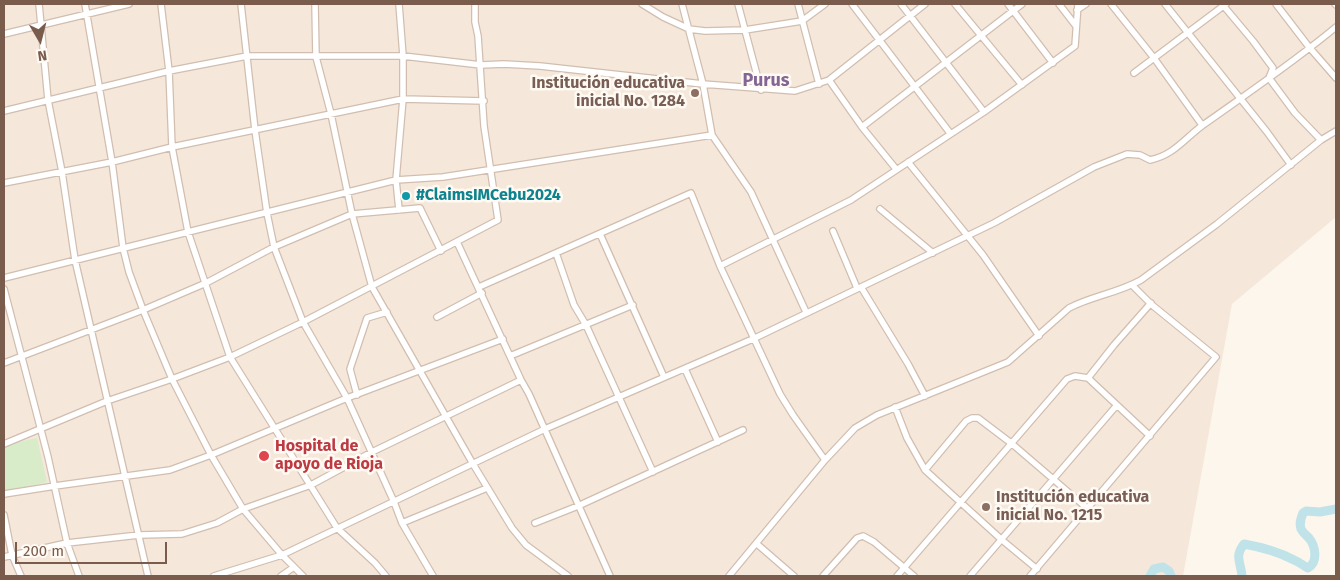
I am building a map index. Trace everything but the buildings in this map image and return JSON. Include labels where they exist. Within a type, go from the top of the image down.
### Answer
[{"type":"street","points":[[39,4],[48,100],[62,172],[75,260],[148,576]]},
{"type":"street","points":[[85,4],[112,162],[123,248],[129,272],[143,310],[172,379],[211,455],[243,509],[282,555],[303,576]]},
{"type":"street","points":[[4,34],[129,4]]},
{"type":"street","points":[[161,4],[169,71],[172,147],[188,232],[230,357],[337,528],[375,563],[386,576]]},
{"type":"street","points":[[240,4],[255,130],[274,247],[303,322],[347,398],[402,523],[433,576]]},
{"type":"street","points":[[315,4],[316,57],[332,114],[352,214],[372,287],[473,464],[515,533],[526,545],[568,576]]},
{"type":"street","points":[[399,4],[404,56],[396,180],[400,210]]},
{"type":"street","points":[[4,444],[107,401],[230,357],[372,287],[498,220],[484,126],[484,101],[475,22],[475,4]]},
{"type":"street","points":[[642,4],[688,29],[705,31],[745,30],[802,21],[825,4]]},
{"type":"street","points":[[682,4],[702,84],[712,135],[751,192],[806,312]]},
{"type":"street","points":[[738,4],[761,90]]},
{"type":"street","points":[[798,4],[820,84]]},
{"type":"street","points":[[852,4],[950,133]]},
{"type":"street","points":[[901,4],[984,112]]},
{"type":"street","points":[[4,110],[169,71],[247,56],[404,56],[481,65],[540,66],[761,90],[795,91],[829,80],[925,4]]},
{"type":"street","points":[[955,4],[1022,85]]},
{"type":"street","points":[[1008,4],[1053,63]]},
{"type":"street","points":[[862,127],[1022,4]]},
{"type":"street","points":[[1059,4],[1076,26]]},
{"type":"street","points":[[720,266],[851,200],[984,112],[1053,63],[1075,46],[1078,7],[1086,4]]},
{"type":"street","points":[[1111,4],[1154,58],[1202,126]]},
{"type":"street","points":[[1165,4],[1291,165]]},
{"type":"street","points":[[1134,73],[1224,4],[1273,68],[1269,78]]},
{"type":"street","points":[[1276,4],[1336,78]]},
{"type":"street","points":[[214,576],[282,555],[545,430],[755,338],[994,223],[1094,167],[1112,159],[1127,154],[1140,155],[1150,160],[1169,154],[1187,137],[1240,100],[1336,27]]},
{"type":"street","points":[[1269,78],[1295,112],[1321,140]]},
{"type":"street","points":[[829,80],[862,127],[896,170]]},
{"type":"street","points":[[4,183],[112,162],[172,147],[402,99],[484,101]]},
{"type":"street","points":[[729,576],[825,460],[855,428],[866,420],[895,407],[1008,362],[1069,308],[1097,295],[1132,285],[1217,224],[1321,140],[1336,131]]},
{"type":"street","points":[[4,278],[396,180],[443,177],[712,135]]},
{"type":"street","points":[[908,162],[968,235],[1039,336]]},
{"type":"street","points":[[437,317],[481,290],[692,193],[720,266],[773,380],[793,415],[825,460]]},
{"type":"street","points":[[4,362],[143,310],[206,283],[274,247],[352,214],[420,208],[441,251]]},
{"type":"street","points":[[880,209],[933,253]]},
{"type":"street","points":[[833,231],[859,288],[908,364],[925,396]]},
{"type":"street","points":[[600,234],[664,378]]},
{"type":"street","points":[[457,242],[481,290],[610,576]]},
{"type":"street","points":[[556,254],[574,306],[586,325],[654,472]]},
{"type":"street","points":[[1030,576],[1216,357],[1132,285]]},
{"type":"street","points":[[4,289],[55,486],[67,543],[79,576]]},
{"type":"street","points":[[1088,378],[1151,303]]},
{"type":"street","points":[[510,356],[633,305]]},
{"type":"street","points":[[358,395],[350,369],[367,318],[387,312]]},
{"type":"street","points":[[4,494],[170,470],[211,455],[347,398],[503,339]]},
{"type":"street","points":[[685,369],[718,442]]},
{"type":"street","points":[[897,576],[1067,379],[1075,376],[1088,378],[1150,436]]},
{"type":"street","points":[[4,557],[67,543],[182,534],[217,523],[243,509],[311,485],[372,452],[521,380]]},
{"type":"street","points":[[970,576],[1118,405]]},
{"type":"street","points":[[895,407],[907,438],[925,470],[961,504],[1037,569]]},
{"type":"street","points":[[925,470],[967,420],[978,418],[1011,443],[1088,508]]},
{"type":"street","points":[[536,523],[578,506],[744,430]]},
{"type":"street","points":[[402,523],[487,488]]},
{"type":"street","points":[[4,515],[12,555],[21,576]]},
{"type":"street","points":[[823,576],[857,538],[862,536],[869,538],[914,576]]},
{"type":"street","points":[[757,544],[794,576]]},
{"type":"street","points":[[281,576],[294,567]]},
{"type":"shaded area","points":[[4,4],[1336,4],[1336,217],[1232,304],[1183,576],[4,576]]},
{"type":"green space","points":[[37,438],[47,482],[4,492],[4,445]]},
{"type":"waterway","points":[[1242,576],[1239,553],[1244,544],[1276,552],[1308,568],[1313,562],[1315,554],[1309,538],[1301,529],[1300,523],[1303,513],[1306,511],[1320,512],[1336,509]]},
{"type":"waterway","points":[[1150,576],[1154,569],[1163,567],[1169,571],[1171,576]]},
{"type":"place","name":"Institución educativa inicial No. 1284","points":[[695,93]]},
{"type":"place","name":"#ClaimsIMCebu2024","points":[[406,196]]},
{"type":"place","name":"Hospital de apoyo de Rioja","points":[[264,456]]},
{"type":"place","name":"Institución educativa inicial No. 1215","points":[[986,507]]},
{"type":"district","name":"Purus","points":[[766,81]]}]
